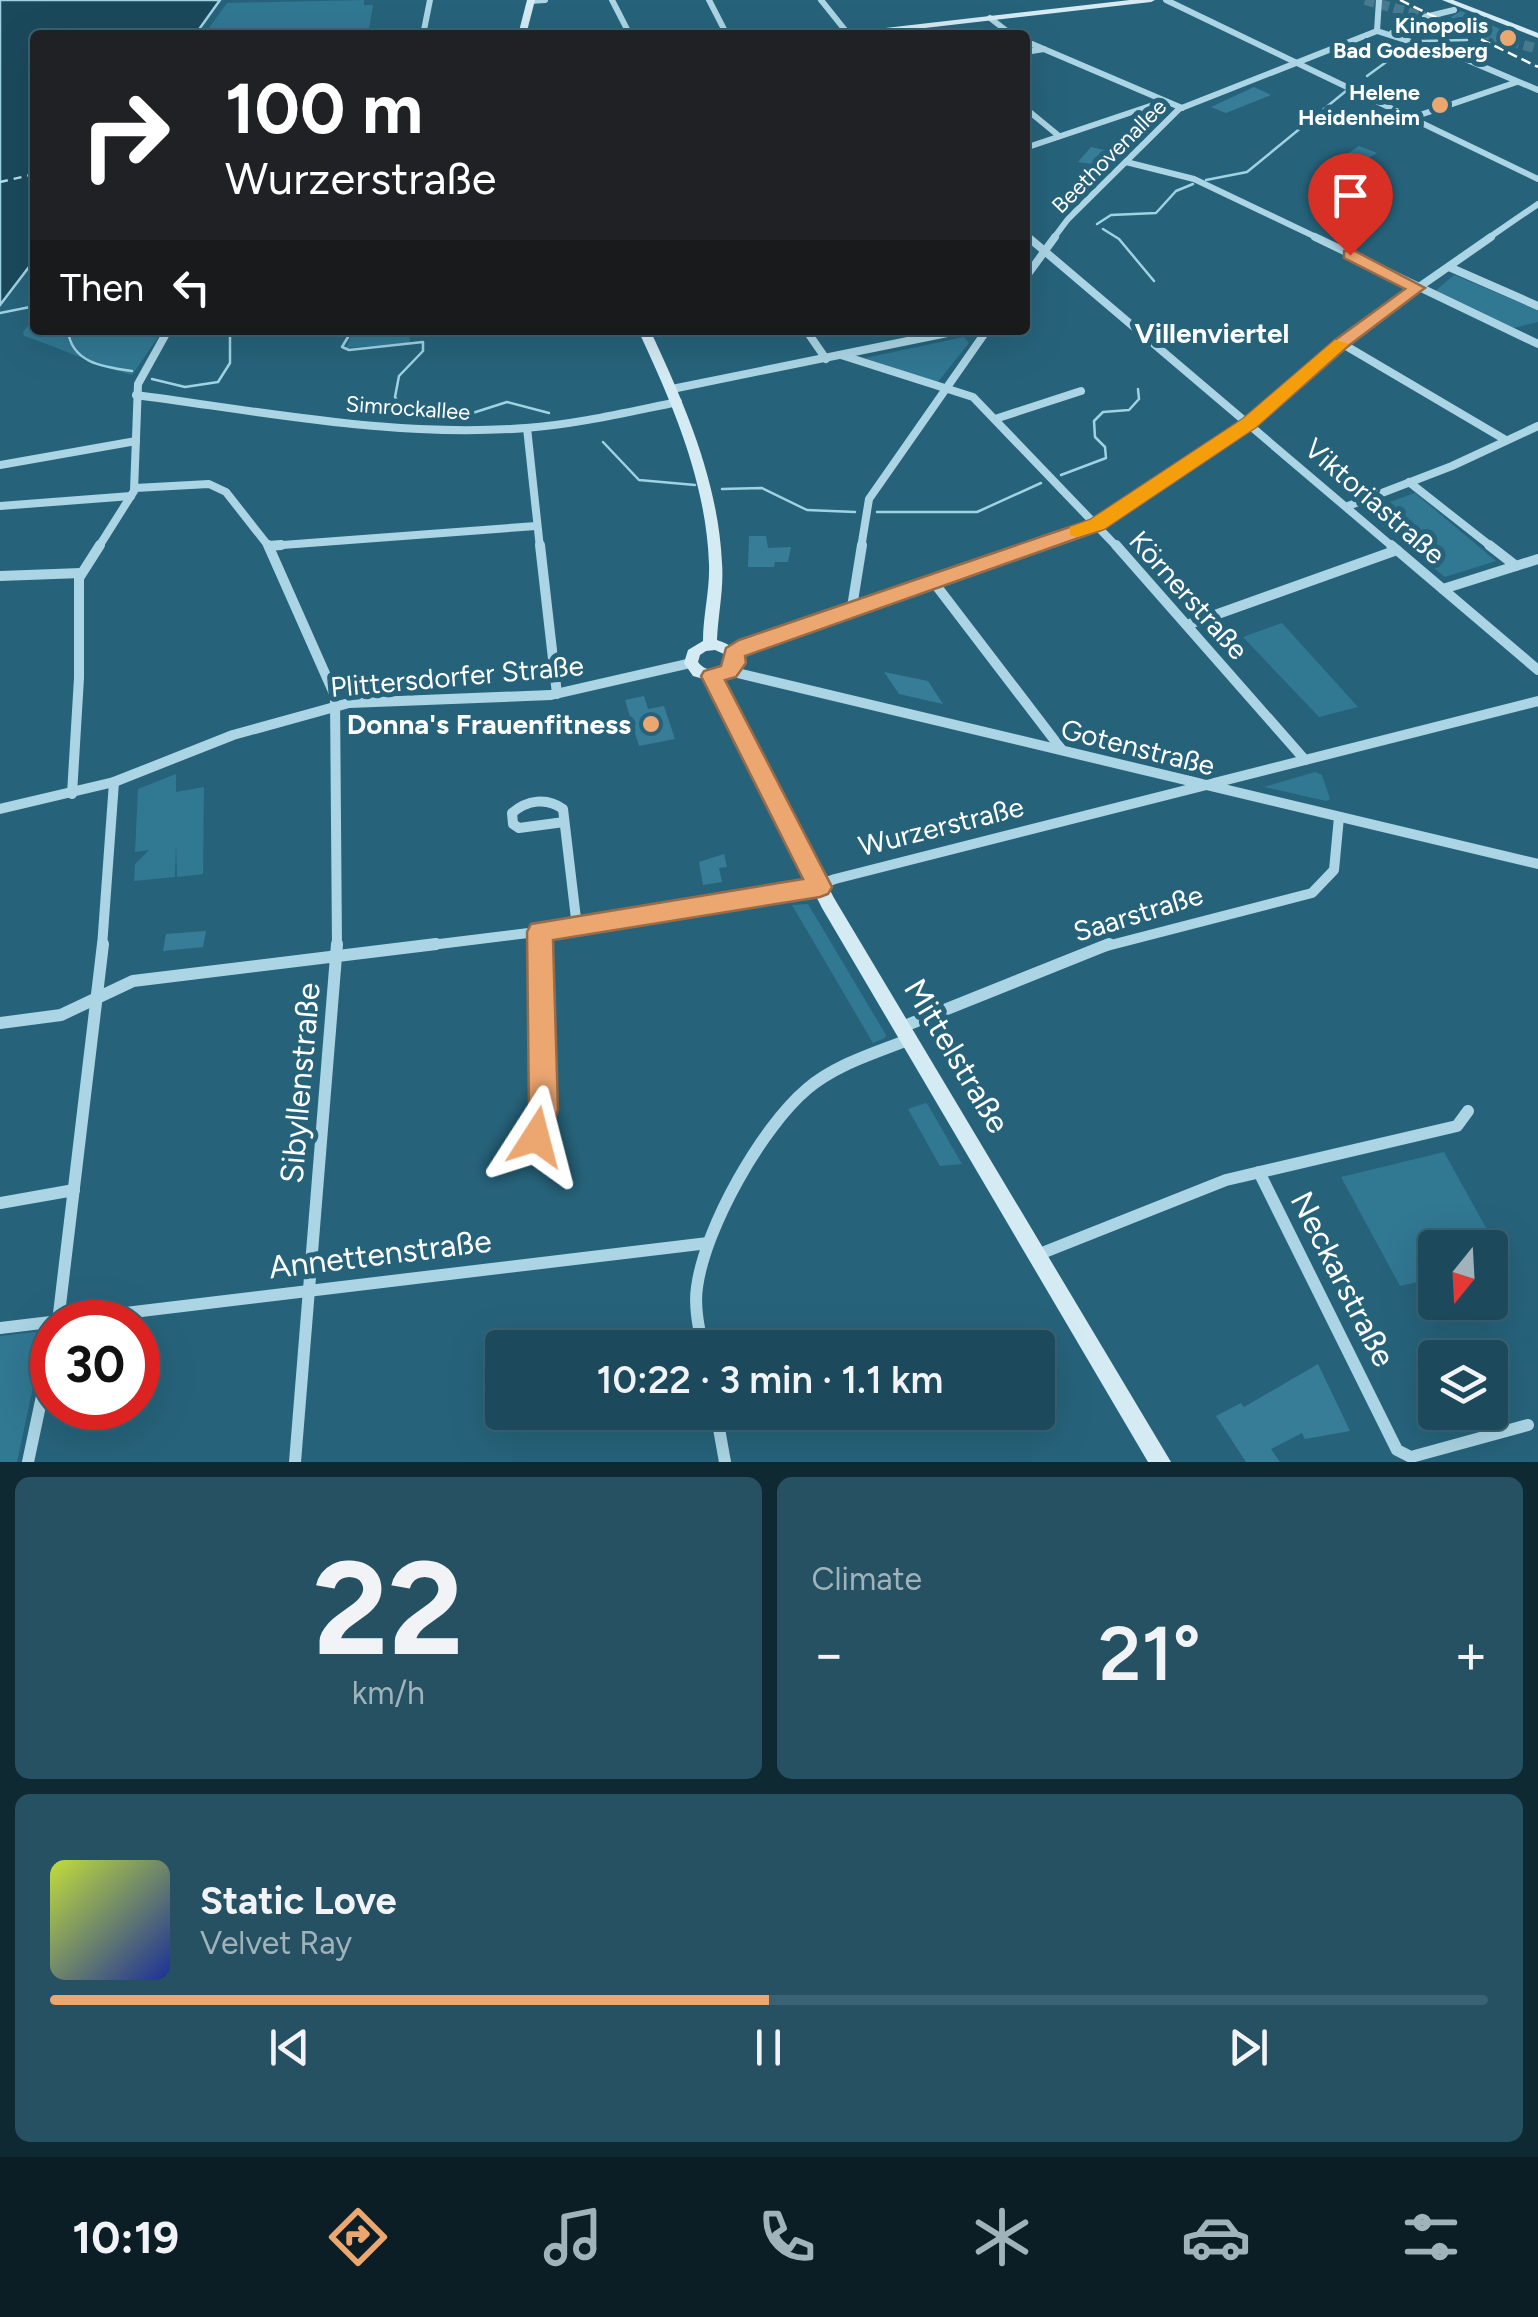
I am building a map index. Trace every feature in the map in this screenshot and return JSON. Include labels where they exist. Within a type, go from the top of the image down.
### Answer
[{"type":"main road","points":[[888,30],[1151,0]]},
{"type":"main road","points":[[1446,0],[1458,9],[1538,36]]},
{"type":"main road","points":[[523,30],[531,1]]},
{"type":"main road","points":[[646,335],[701,464],[713,521],[717,573],[710,645]]},
{"type":"main road","points":[[710,645],[724,646],[734,653],[736,663],[720,674],[698,672],[691,663],[698,650],[710,645]]},
{"type":"main road","name":"Mittelstraße","points":[[720,674],[820,887],[1160,1462]]},
{"type":"street","points":[[424,30],[430,0]]},
{"type":"street","points":[[531,1],[545,0]]},
{"type":"street","points":[[612,0],[627,30]]},
{"type":"street","points":[[709,0],[724,30]]},
{"type":"street","points":[[821,0],[842,30]]},
{"type":"street","points":[[1166,0],[1538,178]]},
{"type":"street","points":[[1379,0],[1376,32],[1465,59],[1538,90]]},
{"type":"street","points":[[1386,34],[1432,28],[1425,17],[1458,9]]},
{"type":"street","points":[[990,18],[1006,30]]},
{"type":"street","name":"Beethovenallee","points":[[1030,271],[1068,219],[1182,108],[1376,32]]},
{"type":"street","points":[[1030,42],[1182,108]]},
{"type":"street","points":[[1030,51],[1045,49]]},
{"type":"street","points":[[1411,118],[1518,82]]},
{"type":"street","points":[[1030,146],[1159,101]]},
{"type":"street","points":[[1030,112],[1056,134]]},
{"type":"street","points":[[1126,162],[1194,179],[1538,344]]},
{"type":"street","points":[[734,653],[852,606],[1097,524],[1250,423],[1341,343],[1538,204]]},
{"type":"street","name":"Viktoriastraße","points":[[1030,238],[1538,670]]},
{"type":"street","points":[[1449,267],[1538,306]]},
{"type":"street","points":[[1525,338],[1538,332]]},
{"type":"street","points":[[72,794],[81,573],[133,492],[136,395],[145,366],[165,335]]},
{"type":"street","points":[[809,335],[826,359]]},
{"type":"street","name":"Simrockallee","points":[[136,395],[378,425],[527,428],[939,335]]},
{"type":"street","points":[[852,606],[869,499],[984,335]]},
{"type":"street","points":[[1341,343],[1504,438]]},
{"type":"street","name":"Körnerstraße","points":[[841,356],[973,397],[1097,524],[1305,760]]},
{"type":"street","points":[[995,419],[1040,408],[1082,391]]},
{"type":"street","points":[[1348,506],[1538,426]]},
{"type":"street","points":[[527,428],[557,694]]},
{"type":"street","points":[[0,465],[136,441]]},
{"type":"street","points":[[1409,482],[1516,566]]},
{"type":"street","name":"Sibyllenstraße","points":[[133,492],[217,485],[269,546],[335,696],[337,956],[295,1462]]},
{"type":"street","points":[[0,506],[133,492]]},
{"type":"street","points":[[269,546],[536,526]]},
{"type":"street","points":[[1187,625],[1397,550]]},
{"type":"street","points":[[1443,588],[1538,559]]},
{"type":"street","points":[[0,576],[81,573]]},
{"type":"street","points":[[932,580],[1063,752]]},
{"type":"street","name":"Plittersdorfer Straße","points":[[0,808],[114,782],[232,735],[336,707],[382,700],[557,694],[691,663]]},
{"type":"street","name":"Gotenstraße","points":[[720,674],[1538,864]]},
{"type":"street","name":"Wurzerstraße","points":[[0,1024],[61,1016],[127,982],[577,927],[820,887],[835,879],[1538,701]]},
{"type":"street","points":[[61,1300],[97,998],[114,782]]},
{"type":"street","points":[[564,822],[519,828],[513,824],[512,813],[520,805],[553,801],[562,805],[577,927]]},
{"type":"street","name":"Saarstraße","points":[[701,1330],[697,1288],[706,1243],[796,1099],[828,1075],[906,1033],[1116,941],[1312,893],[1334,870],[1339,817]]},
{"type":"street","points":[[536,1137],[544,1110],[540,932]]},
{"type":"street","name":"Neckarstraße","points":[[1037,1255],[1178,1197],[1259,1172],[1457,1126],[1468,1112]]},
{"type":"street","name":"Neckarstraße","points":[[1259,1172],[1397,1450],[1411,1457],[1528,1425]]},
{"type":"street","points":[[0,1203],[74,1190]]},
{"type":"street","name":"Annettenstraße","points":[[160,1309],[706,1243]]},
{"type":"street","name":"Annettenstraße","points":[[0,1328],[30,1325]]},
{"type":"street","points":[[28,1462],[35,1430]]},
{"type":"street","points":[[719,1430],[725,1462]]},
{"type":"shaded area","points":[[0,0],[220,0],[199,30],[30,30],[30,266],[0,305]]},
{"type":"shaded area","points":[[364,0],[364,5],[373,5],[369,29],[364,30],[208,30],[227,3]]},
{"type":"shaded area","points":[[1454,275],[1538,310],[1538,322],[1513,328],[1434,292]]},
{"type":"shaded area","points":[[30,323],[30,335],[160,335],[132,375],[24,336]]},
{"type":"shaded area","points":[[348,335],[409,335],[410,343],[346,348]]},
{"type":"shaded area","points":[[964,337],[969,343],[937,383],[865,358]]},
{"type":"shaded area","points":[[1415,493],[1496,561],[1445,577],[1364,511]]},
{"type":"shaded area","points":[[1282,623],[1358,707],[1319,717],[1243,637]]},
{"type":"shaded area","points":[[1315,772],[1322,775],[1330,799],[1326,801],[1264,787]]},
{"type":"shaded area","points":[[176,774],[176,792],[204,787],[203,874],[177,877],[176,845],[175,877],[134,881],[135,864],[149,850],[135,852],[138,789]]},
{"type":"shaded area","points":[[808,904],[885,1038],[873,1043],[792,905]]},
{"type":"shaded area","points":[[926,1103],[962,1164],[940,1166],[908,1109]]},
{"type":"shaded area","points":[[1444,1152],[1487,1230],[1418,1230],[1418,1282],[1400,1286],[1341,1177]]},
{"type":"shaded area","points":[[30,1333],[30,1401],[17,1462],[0,1462],[0,1336]]},
{"type":"building","points":[[1461,11],[1521,37],[1501,43],[1449,18]]},
{"type":"building","points":[[1254,87],[1271,95],[1226,113],[1211,107]]},
{"type":"building","points":[[1359,146],[1377,153],[1350,168],[1335,162]]},
{"type":"building","points":[[1091,147],[1117,154],[1104,166],[1078,162]]},
{"type":"building","points":[[749,536],[766,536],[768,548],[791,547],[788,562],[775,562],[774,567],[748,567]]},
{"type":"building","points":[[884,672],[928,681],[943,704],[899,694]]},
{"type":"building","name":"Donna's Frauenfitness","points":[[644,696],[648,709],[664,706],[675,739],[639,746],[625,700]]},
{"type":"building","points":[[724,854],[727,867],[719,868],[722,882],[703,885],[699,862]]},
{"type":"building","points":[[206,931],[203,947],[163,951],[166,934]]},
{"type":"building","points":[[1318,1364],[1350,1431],[1305,1439],[1302,1433],[1271,1449],[1280,1462],[1246,1462],[1216,1416],[1241,1403],[1244,1407]]},
{"type":"waterway","points":[[1422,41],[1467,40]]},
{"type":"waterway","points":[[1399,51],[1409,45]]},
{"type":"waterway","points":[[1367,76],[1389,60]]},
{"type":"waterway","points":[[1206,180],[1247,172],[1346,91]]},
{"type":"waterway","points":[[1097,224],[1111,215],[1156,213],[1176,191],[1193,184]]},
{"type":"waterway","points":[[1103,229],[1119,239],[1154,281]]},
{"type":"waterway","points":[[0,313],[30,307]]},
{"type":"waterway","points":[[69,335],[82,356],[100,365],[132,371]]},
{"type":"waterway","points":[[152,379],[185,387],[218,382],[230,363],[230,335]]},
{"type":"waterway","points":[[347,335],[342,347],[349,350],[423,342],[423,351],[399,376],[395,397],[403,410],[430,418],[460,417],[507,402],[549,413]]},
{"type":"waterway","points":[[1061,475],[1106,458],[1105,447],[1095,437],[1094,421],[1103,412],[1129,410],[1139,399],[1138,389]]},
{"type":"waterway","points":[[603,442],[639,480],[695,485]]},
{"type":"waterway","points":[[877,512],[977,512],[1041,483]]},
{"type":"waterway","points":[[722,489],[762,488],[807,510],[855,512]]},
{"type":"ferry route","points":[[0,182],[30,175]]},
{"type":"tunnel","points":[[1365,0],[1538,49]]},
{"type":"railway","points":[[1400,0],[1538,67]]},
{"type":"slow traffic","points":[[1077,531],[1097,524],[1250,423],[1341,344]]},
{"type":"place","name":"Kinopolis Bad Godesberg","points":[[1508,38]]},
{"type":"place","name":"Helene Heidenheim","points":[[1440,105]]},
{"type":"place","name":"Donna's Frauenfitness","points":[[651,724]]},
{"type":"district","name":"Villenviertel","points":[[1212,333]]},
{"type":"route","points":[[536,1137],[544,1110],[540,932],[820,887],[712,676],[729,672],[736,663],[734,653],[746,645],[1097,524],[1250,423],[1341,343],[1416,288],[1350,255]]}]
